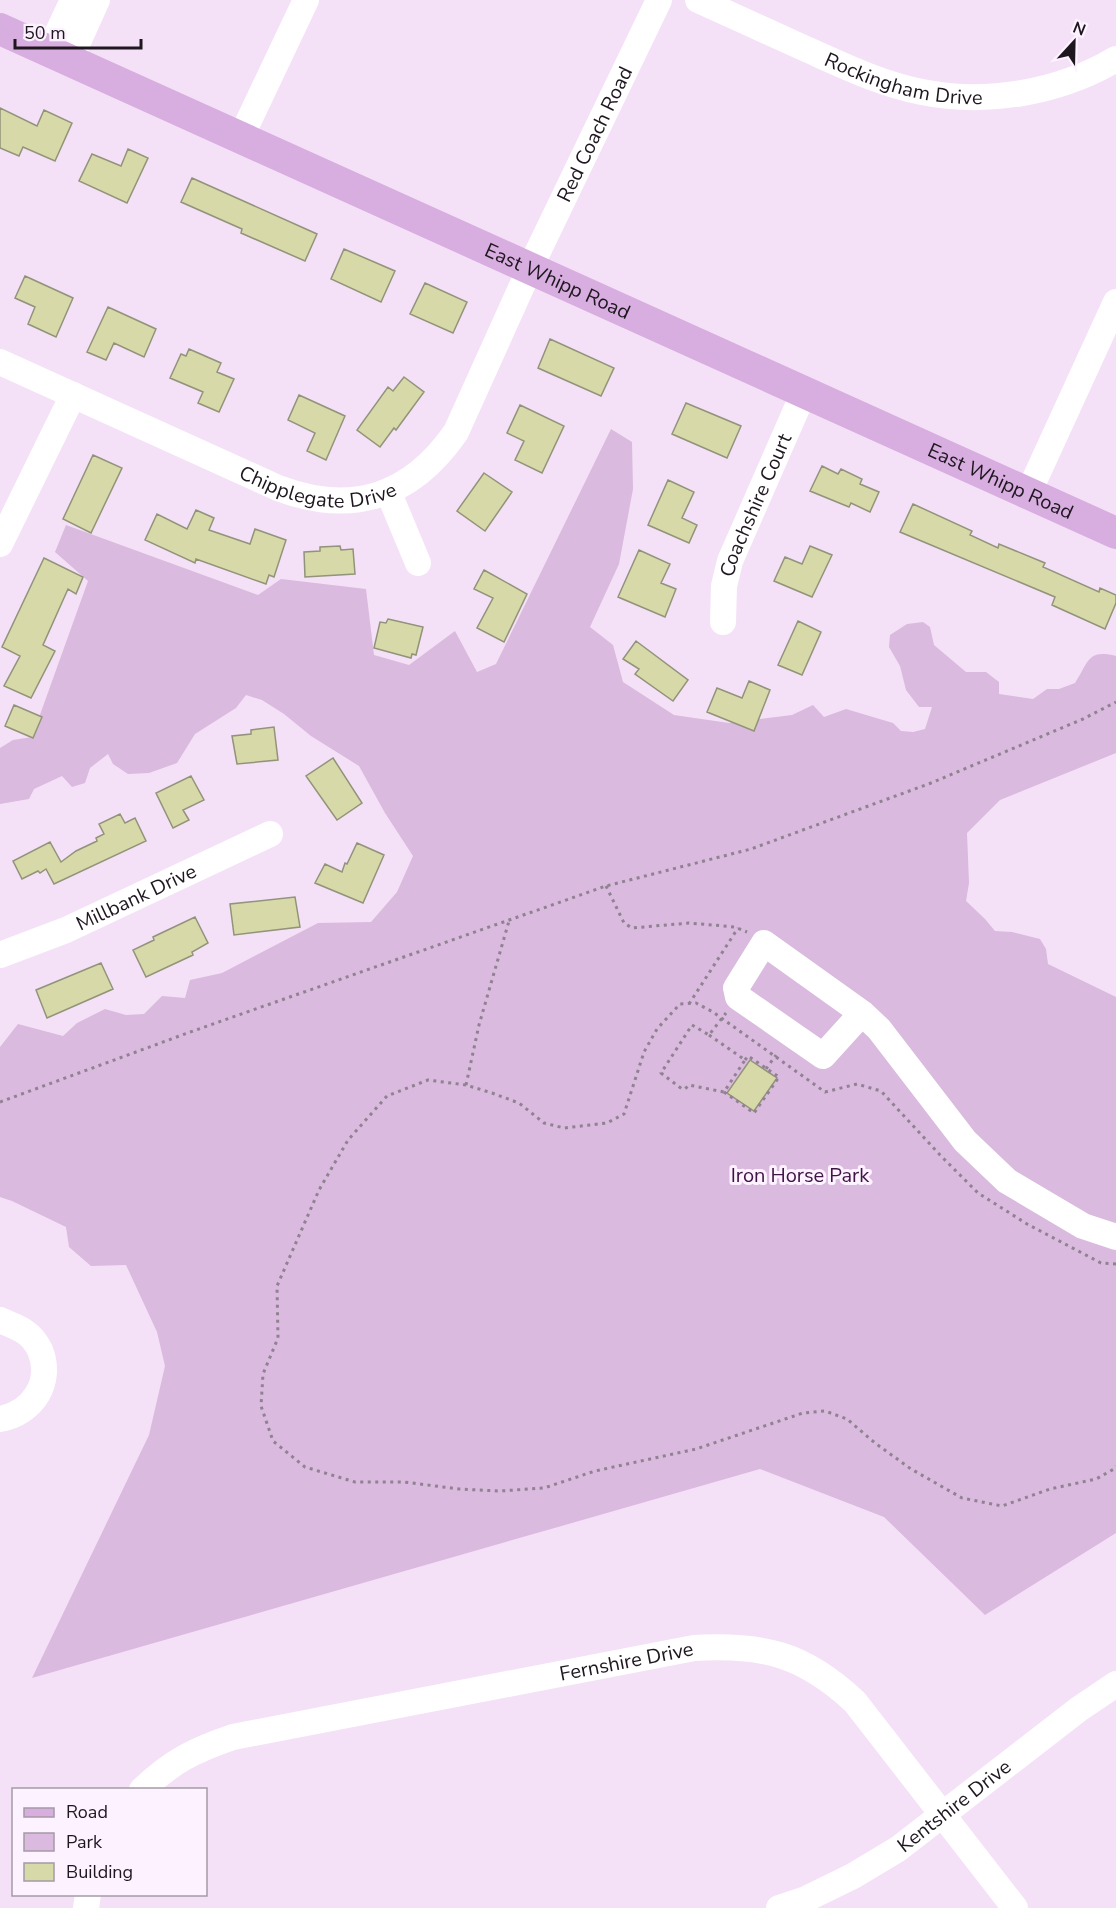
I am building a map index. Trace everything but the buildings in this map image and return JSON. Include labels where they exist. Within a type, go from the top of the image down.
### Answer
[{"type":"main road","name":"East Whipp Road","points":[[0,29],[1116,533]]},
{"type":"street","points":[[60,55],[74,0]]},
{"type":"street","points":[[60,55],[97,0]]},
{"type":"street","points":[[241,137],[306,0]]},
{"type":"street","name":"Red Coach Road","points":[[530,268],[659,0]]},
{"type":"street","name":"Rockingham Drive","points":[[698,0],[861,74],[922,92],[970,97],[1009,95],[1042,89],[1073,79],[1116,59]]},
{"type":"street","name":"Chipplegate Drive","points":[[0,362],[298,496],[320,501],[350,501],[388,491],[404,483],[423,471],[443,451],[456,432],[530,268]]},
{"type":"street","points":[[1028,494],[1116,302]]},
{"type":"street","name":"Coachshire Court","points":[[723,622],[724,586],[730,561],[804,392]]},
{"type":"street","points":[[0,544],[73,395]]},
{"type":"street","points":[[388,491],[417,563]]},
{"type":"street","name":"Millbank Drive","points":[[0,955],[66,930],[270,834]]},
{"type":"street","points":[[862,1012],[823,1056],[738,997],[736,988],[764,943],[862,1012],[879,1029],[965,1141],[1007,1181],[1083,1226],[1116,1237]]},
{"type":"street","points":[[0,1320],[27,1333],[38,1346],[43,1358],[45,1373],[40,1391],[31,1404],[21,1412],[0,1419]]},
{"type":"street","name":"Fernshire Drive","points":[[144,1788],[162,1771],[184,1757],[208,1745],[233,1737],[694,1648],[748,1648],[779,1654],[817,1670],[855,1702],[1015,1908]]},
{"type":"street","name":"Kentshire Drive","points":[[779,1908],[806,1899],[853,1876],[898,1849],[1079,1709],[1116,1684]]},
{"type":"path","points":[[0,1102],[193,1031],[606,886],[751,849],[931,783],[1083,719],[1116,702]]},
{"type":"path","points":[[606,886],[624,923],[632,928],[689,923],[738,928],[764,943]]},
{"type":"path","points":[[466,1084],[479,1025],[510,920]]},
{"type":"path","points":[[688,1004],[738,928]]},
{"type":"path","points":[[710,1035],[738,997]]},
{"type":"path","points":[[1116,1264],[1101,1263],[1027,1224],[978,1193],[882,1091],[857,1084],[825,1092],[721,1017],[696,1003],[680,1004],[657,1029],[644,1052],[624,1114],[608,1123],[564,1128],[544,1123],[519,1103],[466,1084],[428,1080],[387,1096],[348,1140],[319,1190],[277,1286],[278,1338],[263,1374],[261,1406],[273,1441],[305,1467],[356,1482],[404,1482],[459,1489],[500,1491],[544,1488],[595,1471],[696,1449],[803,1413],[825,1411],[847,1419],[911,1469],[962,1497],[1002,1506],[1050,1489],[1096,1479],[1116,1466]]},
{"type":"path","points":[[724,1092],[748,1056],[779,1077],[754,1113],[724,1092],[689,1085],[682,1089],[661,1073],[692,1025],[745,1060]]},
{"type":"green space","name":"Iron Horse Park","points":[[611,429],[632,442],[633,489],[619,564],[590,627],[613,645],[623,682],[674,715],[729,723],[792,715],[813,705],[824,717],[846,709],[893,723],[901,731],[913,732],[925,729],[932,707],[919,707],[906,690],[900,666],[889,647],[890,635],[907,624],[923,622],[930,627],[934,645],[966,672],[986,672],[999,682],[999,694],[1033,699],[1047,689],[1059,689],[1075,683],[1086,663],[1094,656],[1106,654],[1116,656],[1116,753],[1000,800],[967,833],[969,883],[966,901],[995,931],[1012,932],[1040,939],[1046,949],[1048,964],[1116,997],[1116,1533],[985,1615],[884,1517],[760,1469],[32,1678],[149,1435],[165,1366],[157,1332],[126,1265],[91,1266],[69,1247],[66,1227],[0,1197],[0,1047],[18,1024],[63,1036],[77,1023],[105,1009],[126,1015],[144,1014],[162,996],[185,998],[190,980],[222,973],[318,923],[371,922],[397,892],[413,856],[385,813],[359,766],[311,736],[262,700],[246,695],[236,708],[195,734],[177,763],[149,773],[128,774],[113,764],[108,754],[90,768],[85,783],[72,787],[62,776],[34,789],[29,799],[0,804],[0,748],[13,740],[32,737],[88,581],[55,552],[66,525],[258,595],[281,579],[366,589],[374,655],[409,665],[455,631],[477,672],[496,664]]}]
